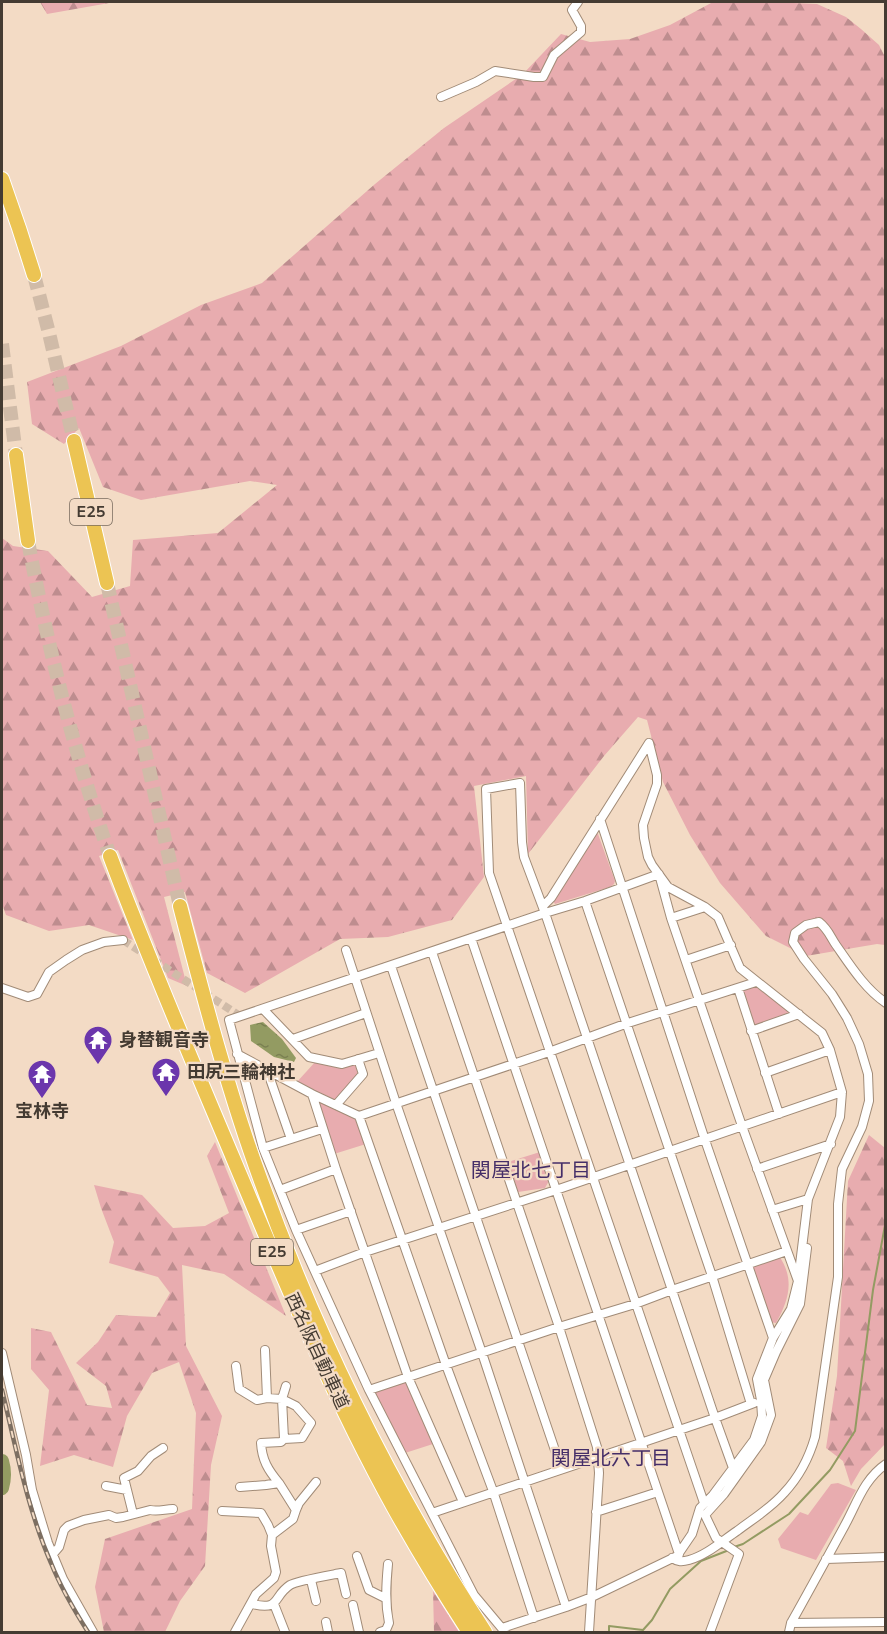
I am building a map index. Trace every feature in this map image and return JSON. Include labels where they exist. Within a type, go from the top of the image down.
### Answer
[{"type":"highway","points":[[2,179],[34,275]]},
{"type":"highway","name":"E25","points":[[74,441],[107,583]]},
{"type":"highway","points":[[16,455],[28,541]]},
{"type":"highway","name":"西名阪自動車道","points":[[110,856],[157,979],[321,1361],[394,1508],[469,1632]]},
{"type":"highway","name":"西名阪自動車道","points":[[180,906],[227,1079],[260,1180],[293,1265],[332,1356],[379,1453],[430,1546],[484,1632]]},
{"type":"street","points":[[441,97],[495,71],[534,78],[543,77],[554,55],[581,32],[581,26],[572,10],[578,2]]},
{"type":"street","points":[[544,910],[649,743],[657,784],[643,825],[648,857],[652,865],[659,874],[668,887],[705,907],[718,917],[740,968],[822,1033],[830,1050],[842,1092],[840,1117],[808,1200],[798,1281],[791,1309],[773,1338],[758,1379],[762,1416],[754,1440],[713,1495],[700,1508],[692,1534],[676,1556],[592,1597],[503,1630],[474,1595],[369,1390],[296,1230],[263,1148],[229,1020],[507,926],[544,910],[585,900],[659,874]]},
{"type":"street","points":[[704,1503],[489,873],[486,789],[520,783],[524,857],[588,1037],[733,1468]]},
{"type":"street","points":[[600,819],[705,1140],[773,1338]]},
{"type":"street","points":[[659,874],[671,918],[742,1126],[798,1281]]},
{"type":"street","points":[[585,900],[712,1276],[751,1404]]},
{"type":"street","points":[[671,918],[705,907]]},
{"type":"street","points":[[471,938],[658,1492],[678,1562],[688,1561],[724,1544],[783,1495],[801,1472],[815,1437],[838,1277],[838,1204],[842,1169],[862,1127],[869,1101],[868,1074],[859,1044],[847,1018],[793,942],[795,933],[806,925],[819,922],[827,929],[865,984],[885,1003]]},
{"type":"street","points":[[2,988],[28,998],[37,994],[49,972],[82,950],[104,942],[123,940]]},
{"type":"street","points":[[686,960],[731,945]]},
{"type":"street","points":[[346,950],[566,1608]]},
{"type":"street","points":[[432,952],[594,1437],[598,1456],[589,1632]]},
{"type":"street","points":[[391,966],[561,1468]]},
{"type":"street","points":[[359,1116],[756,982]]},
{"type":"street","points":[[738,988],[779,1114]]},
{"type":"street","points":[[263,1009],[309,1057],[342,1064],[379,1053]]},
{"type":"street","points":[[294,1039],[366,1013]]},
{"type":"street","points":[[752,1031],[799,1014]]},
{"type":"street","points":[[765,1073],[830,1050]]},
{"type":"street","points":[[237,1053],[312,1094],[359,1116],[446,1365],[493,1491],[534,1618]]},
{"type":"street","points":[[336,1105],[363,1074],[358,1059]]},
{"type":"street","points":[[267,1070],[291,1139]]},
{"type":"street","points":[[315,1271],[438,1227],[593,1178],[842,1092]]},
{"type":"street","points":[[312,1094],[408,1377],[462,1502]]},
{"type":"street","points":[[263,1148],[322,1129]]},
{"type":"street","points":[[758,1169],[831,1144]]},
{"type":"street","points":[[280,1190],[336,1169]]},
{"type":"street","points":[[772,1210],[808,1200]]},
{"type":"street","points":[[296,1230],[351,1211]]},
{"type":"street","points":[[710,1632],[739,1554],[716,1538],[705,1515],[724,1494],[761,1442],[771,1415],[764,1380],[800,1304],[807,1248]]},
{"type":"street","points":[[369,1390],[635,1304],[787,1251]]},
{"type":"street","points":[[265,1350],[267,1398]]},
{"type":"street","points":[[2,1353],[32,1490],[63,1579],[93,1632]]},
{"type":"street","points":[[236,1366],[239,1389],[257,1400],[282,1399],[296,1406],[311,1423],[302,1438],[261,1443],[261,1452],[267,1469],[279,1482],[296,1510]]},
{"type":"street","points":[[284,1439],[282,1399],[286,1386]]},
{"type":"street","points":[[432,1513],[715,1418],[761,1400]]},
{"type":"street","points":[[133,1514],[124,1478],[138,1471],[151,1456],[163,1448]]},
{"type":"street","points":[[789,1632],[791,1623],[865,1485],[885,1464]]},
{"type":"street","points":[[240,1487],[279,1482]]},
{"type":"street","points":[[272,1535],[293,1519],[299,1503],[316,1482]]},
{"type":"street","points":[[106,1486],[127,1490]]},
{"type":"street","points":[[596,1512],[658,1492]]},
{"type":"street","points":[[53,1554],[59,1547],[64,1530],[68,1526],[109,1515],[116,1518],[150,1510],[173,1509]]},
{"type":"street","points":[[222,1511],[261,1513],[272,1535],[271,1546],[276,1572],[274,1578],[256,1594],[235,1632]]},
{"type":"street","points":[[357,1556],[369,1590],[386,1598]]},
{"type":"street","points":[[826,1559],[885,1557]]},
{"type":"street","points":[[380,1632],[386,1630],[389,1623],[386,1609],[388,1564]]},
{"type":"street","points":[[252,1604],[262,1606],[274,1604],[290,1584],[341,1573],[346,1594]]},
{"type":"street","points":[[311,1580],[316,1601]]},
{"type":"street","points":[[274,1604],[285,1632]]},
{"type":"street","points":[[353,1605],[359,1632]]},
{"type":"street","points":[[326,1622],[328,1632]]},
{"type":"street","points":[[791,1623],[885,1622]]},
{"type":"green space","points":[[40,2],[115,2],[47,14]]},
{"type":"green space","points":[[713,2],[817,4],[846,17],[879,45],[885,57],[885,945],[877,944],[806,956],[766,936],[720,883],[690,835],[663,782],[647,720],[638,717],[604,756],[528,854],[526,776],[474,786],[484,877],[452,920],[388,937],[340,939],[245,993],[207,973],[185,892],[164,897],[187,986],[168,978],[118,850],[99,856],[133,940],[89,925],[49,931],[6,915],[2,904],[2,538],[13,546],[48,551],[92,597],[130,586],[133,540],[218,533],[277,485],[250,481],[141,500],[103,487],[79,428],[64,444],[32,424],[27,382],[121,346],[201,305],[262,283],[375,184],[444,128],[523,74],[561,34],[590,42],[630,39],[670,25]]},
{"type":"green space","points":[[594,832],[598,834],[615,881],[614,884],[555,904],[552,899]]},
{"type":"green space","points":[[755,986],[791,1012],[780,1018],[755,1025],[750,1022],[742,992],[744,989]]},
{"type":"green space","points":[[316,1061],[356,1062],[360,1074],[335,1102],[296,1083]]},
{"type":"green space","points":[[316,1098],[356,1117],[366,1144],[334,1154]]},
{"type":"green space","points":[[869,1135],[885,1148],[885,1444],[861,1469],[851,1486],[843,1461],[826,1448],[837,1376],[848,1181]]},
{"type":"green space","points":[[215,1142],[286,1316],[224,1274],[182,1265],[186,1346],[222,1416],[211,1465],[205,1566],[180,1601],[165,1632],[104,1632],[95,1587],[105,1539],[192,1509],[196,1413],[179,1362],[152,1373],[127,1416],[113,1467],[74,1455],[40,1466],[49,1390],[31,1369],[31,1328],[51,1332],[87,1405],[112,1408],[106,1386],[76,1363],[98,1342],[116,1315],[156,1317],[170,1293],[158,1277],[109,1263],[114,1242],[94,1185],[142,1195],[173,1228],[205,1226],[229,1213],[207,1156]]},
{"type":"green space","points":[[540,1152],[550,1179],[545,1188],[518,1192],[508,1162]]},
{"type":"green space","points":[[779,1256],[789,1281],[787,1298],[776,1323],[770,1322],[751,1265]]},
{"type":"green space","points":[[406,1382],[433,1444],[405,1453],[374,1391]]},
{"type":"green space","points":[[838,1483],[856,1490],[816,1560],[781,1548],[778,1539],[800,1512],[808,1515],[831,1484]]},
{"type":"green space","points":[[433,1591],[459,1632],[434,1632]]},
{"type":"water","points":[[263,1022],[282,1039],[296,1058],[294,1062],[274,1057],[251,1041],[250,1025]]},
{"type":"waterway","points":[[734,1547],[743,1544],[789,1514],[830,1470],[855,1431],[873,1290],[886,1220]]},
{"type":"waterway","points":[[2,1461],[4,1468],[2,1488]]},
{"type":"waterway","points":[[609,1632],[609,1626],[643,1630],[652,1620],[670,1589],[701,1561],[729,1550]]},
{"type":"tunnel","points":[[34,275],[74,441]]},
{"type":"tunnel","points":[[2,344],[16,455]]},
{"type":"tunnel","points":[[28,541],[63,700],[110,856]]},
{"type":"tunnel","points":[[107,583],[180,906]]},
{"type":"tunnel","points":[[123,940],[240,1016]]},
{"type":"railway","points":[[2,1390],[35,1521],[63,1590],[88,1632]]},
{"type":"place","name":"身替観音寺","points":[[98,1066]]},
{"type":"place","name":"田尻三輪神社","points":[[166,1098]]},
{"type":"place","name":"宝林寺","points":[[42,1100]]},
{"type":"district","name":"関屋北七丁目","points":[[531,1170]]},
{"type":"district","name":"関屋北六丁目","points":[[611,1458]]}]
